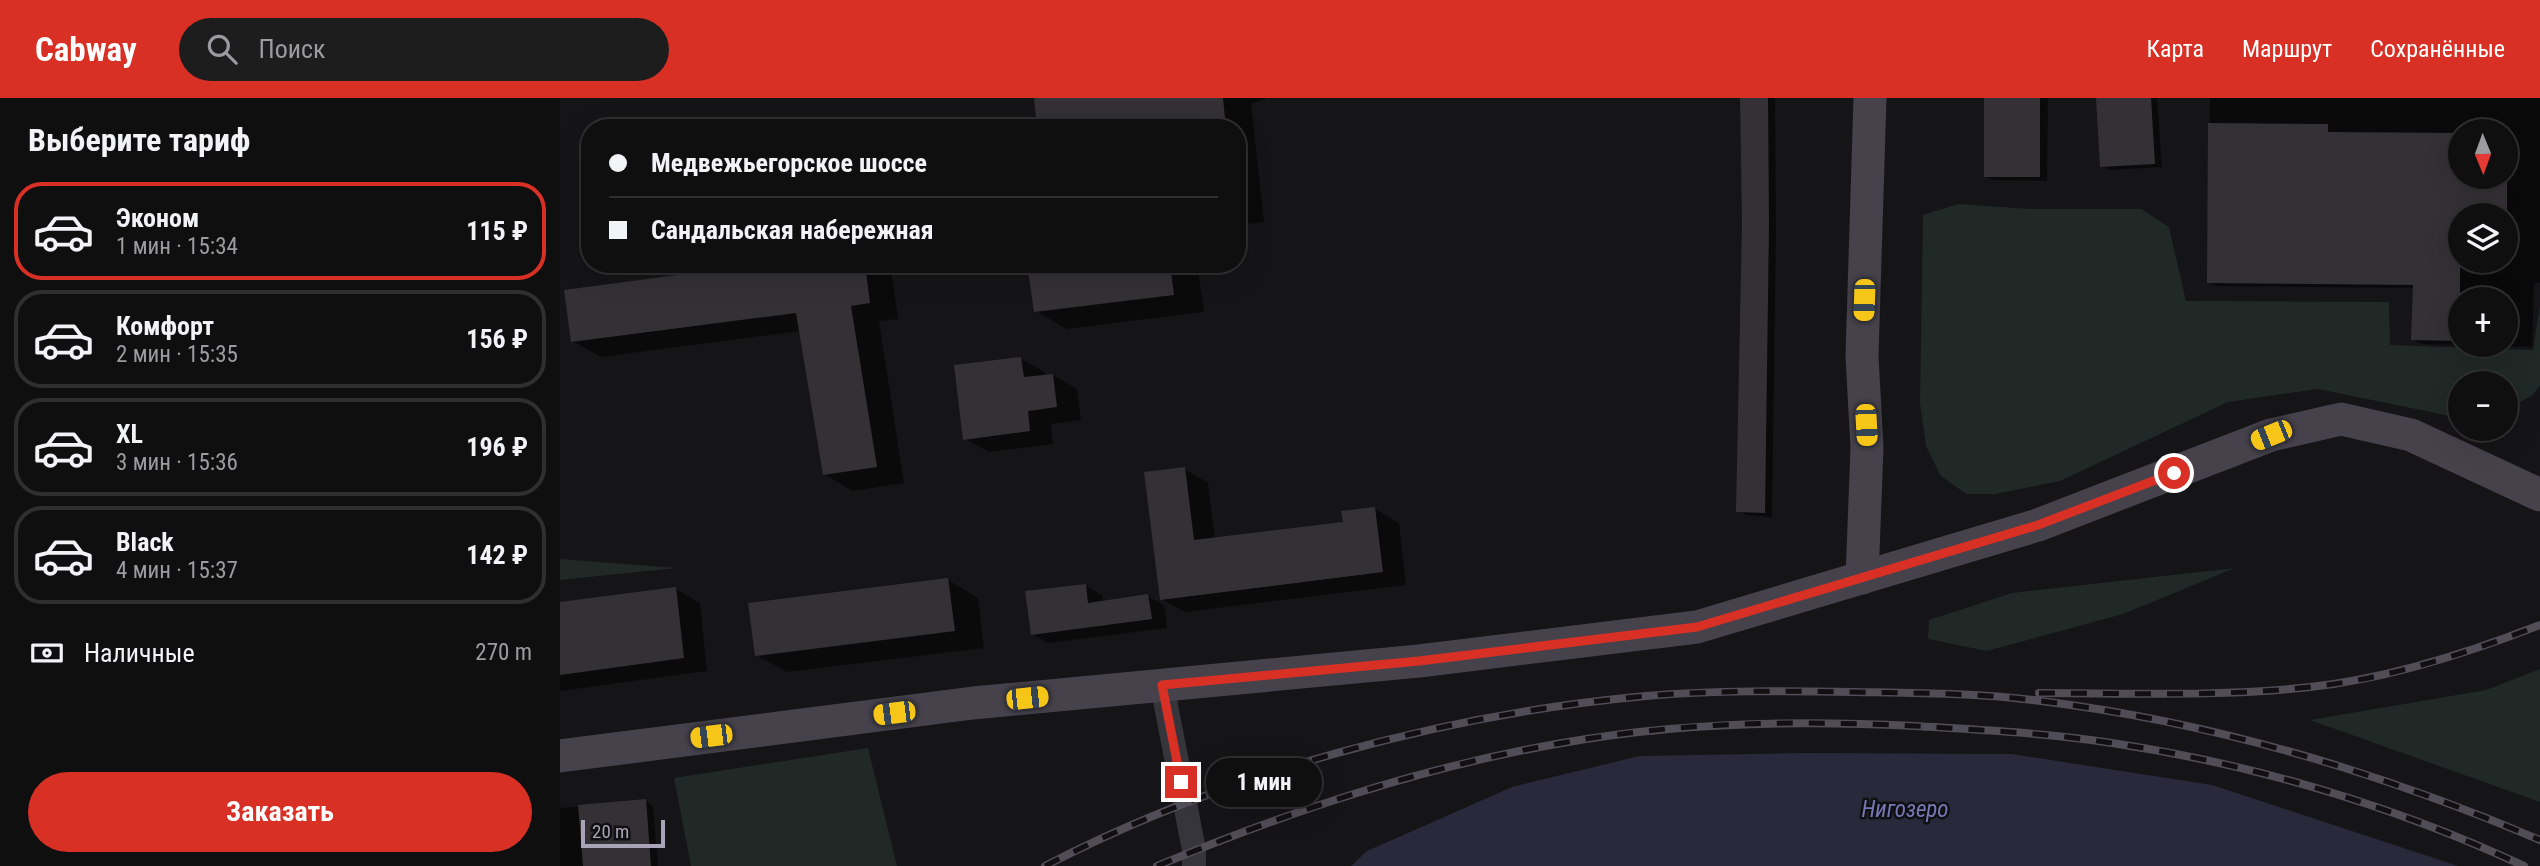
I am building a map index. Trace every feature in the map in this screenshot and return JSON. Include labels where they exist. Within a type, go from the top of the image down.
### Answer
[{"type":"street","points":[[1862,579],[1867,448],[1862,356],[1870,98]]},
{"type":"street","points":[[560,756],[973,704],[1419,661],[1697,627],[2038,525],[2271,435],[2341,419],[2411,435],[2540,495]]},
{"type":"street","points":[[1162,685],[1194,850],[1194,866]]},
{"type":"shaded area","points":[[1958,204],[2030,209],[2141,209],[2169,227],[2186,301],[2389,302],[2390,345],[2448,347],[2448,357],[2518,357],[2518,349],[2533,350],[2540,305],[2540,385],[2533,395],[2518,403],[2518,371],[2448,371],[2448,416],[2318,389],[2228,402],[2060,481],[1995,494],[1966,494],[1940,475],[1926,446],[1920,403],[1923,215]]},
{"type":"shaded area","points":[[560,559],[677,568],[560,580]]},
{"type":"shaded area","points":[[2235,568],[2123,614],[1987,651],[1928,639],[1929,620],[2012,593]]},
{"type":"shaded area","points":[[2540,669],[2540,802],[2310,720],[2486,690]]},
{"type":"shaded area","points":[[868,748],[897,866],[691,866],[674,778]]},
{"type":"water","name":"Нигозеро","points":[[1805,753],[2012,754],[2212,785],[2458,866],[1351,866],[1367,851],[1512,787],[1639,756]]},
{"type":"building","points":[[1034,98],[1223,98],[1225,119],[1036,119]]},
{"type":"building","points":[[1740,98],[1768,98],[1765,513],[1736,512],[1742,223]]},
{"type":"building","points":[[1984,98],[2040,98],[2040,177],[1984,177]]},
{"type":"building","points":[[2096,98],[2151,98],[2155,164],[2100,167]]},
{"type":"building","points":[[2208,123],[2328,124],[2328,132],[2448,133],[2448,189],[2507,189],[2507,203],[2448,203],[2448,273],[2460,273],[2460,287],[2448,287],[2448,341],[2411,340],[2413,285],[2207,283]]},
{"type":"building","points":[[692,273],[866,273],[870,303],[851,306],[877,467],[823,475],[796,313],[571,342],[564,290]]},
{"type":"building","points":[[1028,273],[1171,273],[1174,295],[1034,312]]},
{"type":"building","points":[[1021,357],[1024,377],[1053,374],[1057,407],[1028,411],[1030,431],[963,440],[954,365]]},
{"type":"building","points":[[1185,467],[1194,540],[1343,522],[1341,511],[1375,507],[1383,572],[1160,600],[1144,472]]},
{"type":"building","points":[[948,578],[955,631],[755,656],[748,603]]},
{"type":"building","points":[[1086,584],[1088,603],[1148,594],[1152,619],[1031,635],[1025,591]]},
{"type":"building","points":[[676,587],[684,658],[560,675],[560,602]]},
{"type":"building","points":[[646,799],[651,866],[583,866],[578,805]]},
{"type":"railway","points":[[2039,693],[2208,693],[2310,687],[2368,678],[2427,664],[2540,625]]},
{"type":"railway","points":[[1045,866],[1114,833],[1261,776],[1415,733],[1570,705],[1646,696],[1751,691],[1994,696],[2105,710],[2168,722],[2295,753],[2419,793],[2540,840]]},
{"type":"railway","points":[[1157,866],[1256,827],[1356,793],[1510,753],[1650,731],[1782,723],[1915,726],[2014,732],[2165,752],[2270,775],[2374,806],[2425,824],[2524,866]]},
{"type":"route","points":[[1181,782],[1162,685],[1419,661],[1697,627],[2038,525],[2174,473]]}]
